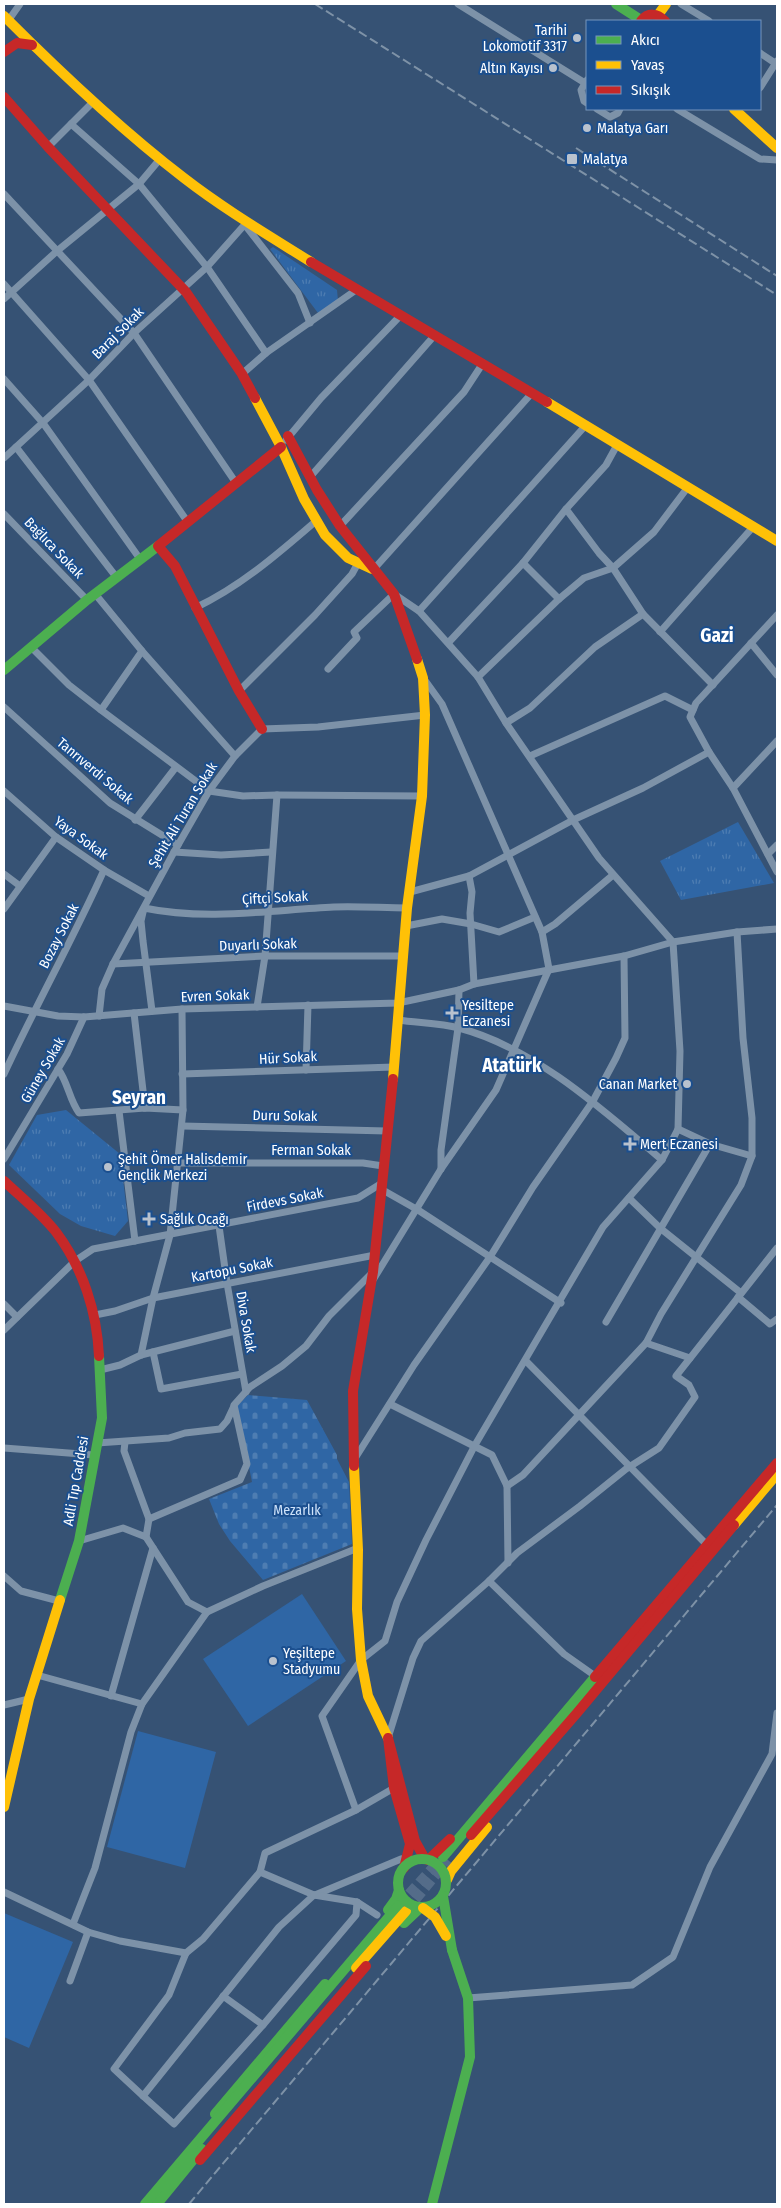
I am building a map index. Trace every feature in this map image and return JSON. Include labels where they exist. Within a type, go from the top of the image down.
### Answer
[{"type":"street","points":[[20,4],[7,22],[34,45],[93,102],[160,159],[246,224],[586,425],[777,541]]},
{"type":"street","points":[[458,4],[586,82],[582,90],[586,102]]},
{"type":"street","points":[[616,4],[640,20]]},
{"type":"street","points":[[642,20],[648,14],[662,18],[666,4]]},
{"type":"street","points":[[681,4],[707,20]]},
{"type":"street","points":[[4,52],[17,42],[34,45]]},
{"type":"street","points":[[761,54],[776,62],[761,86]]},
{"type":"street","points":[[4,97],[106,209],[182,288],[242,374],[281,447],[304,499],[325,535],[348,558],[373,570]]},
{"type":"street","points":[[48,146],[93,102]]},
{"type":"street","points":[[599,110],[610,117],[618,113],[620,110]]},
{"type":"street","points":[[679,110],[760,159],[777,160]]},
{"type":"street","points":[[735,110],[777,148]]},
{"type":"street","points":[[71,124],[139,184],[207,267],[266,353]]},
{"type":"street","points":[[4,299],[106,209],[139,184],[160,159]]},
{"type":"street","points":[[4,194],[134,333],[236,483]]},
{"type":"street","points":[[246,224],[298,293],[310,324]]},
{"type":"street","name":"Baraj Sokak","points":[[4,458],[89,380],[134,333],[207,267],[246,224]]},
{"type":"street","points":[[4,284],[89,380],[187,522]]},
{"type":"street","points":[[242,374],[266,353],[356,290]]},
{"type":"street","points":[[4,670],[92,597],[281,447],[288,436],[400,316]]},
{"type":"street","points":[[310,477],[434,336]]},
{"type":"street","points":[[340,526],[464,392],[482,363]]},
{"type":"street","points":[[4,380],[43,422],[140,559]]},
{"type":"street","points":[[373,570],[532,393]]},
{"type":"street","points":[[419,610],[586,425]]},
{"type":"street","points":[[288,436],[340,526],[373,570],[394,594],[419,610],[478,677],[506,723],[613,875],[673,942],[680,1051],[678,1129],[662,1160],[604,1228],[475,1445],[426,1540],[397,1602],[385,1641],[361,1660],[322,1716],[356,1810]]},
{"type":"street","points":[[449,642],[524,563],[566,509],[606,465],[617,445]]},
{"type":"street","points":[[16,447],[117,578]]},
{"type":"street","points":[[478,677],[559,599],[584,578],[614,568],[654,532],[688,487]]},
{"type":"street","points":[[566,509],[599,553],[614,568],[643,614],[713,685]]},
{"type":"street","name":"Bağlıca Sokak","points":[[4,514],[92,597],[235,756]]},
{"type":"street","points":[[195,608],[218,598],[278,554],[316,521]]},
{"type":"street","points":[[660,632],[753,527]]},
{"type":"street","points":[[158,546],[175,566],[239,691],[262,729],[318,727],[425,715]]},
{"type":"street","points":[[239,691],[315,615],[352,574],[358,563]]},
{"type":"street","points":[[524,563],[559,599]]},
{"type":"street","points":[[328,669],[357,638],[354,632],[394,594]]},
{"type":"street","points":[[157,2204],[178,2172],[197,2135],[396,1899],[399,1890],[400,1874],[410,1844],[388,1738],[368,1696],[361,1660],[357,1609],[358,1548],[353,1462],[353,1391],[372,1283],[394,1067],[407,908],[422,796],[425,715],[423,678],[404,618],[394,594]]},
{"type":"street","points":[[506,723],[530,708],[595,647],[643,614]]},
{"type":"street","points":[[777,615],[696,703],[690,717],[709,752],[733,788],[777,872]]},
{"type":"street","points":[[751,643],[777,675]]},
{"type":"street","points":[[31,647],[70,685],[209,791],[242,796],[422,796]]},
{"type":"street","points":[[101,710],[142,652]]},
{"type":"street","points":[[372,1283],[418,1210],[441,1169],[496,1090],[549,969],[542,932],[536,918],[507,856],[442,704],[423,678]]},
{"type":"street","points":[[530,756],[665,696],[693,710]]},
{"type":"street","name":"Tanrıverdi Sokak","points":[[4,707],[110,803],[176,849]]},
{"type":"street","name":"Şehit Ali Turan Sokak","points":[[99,1016],[102,989],[149,896],[209,791],[235,756],[262,729]]},
{"type":"street","points":[[733,788],[777,741]]},
{"type":"street","points":[[410,892],[469,876],[573,820],[643,788],[709,752]]},
{"type":"street","points":[[135,820],[176,767]]},
{"type":"street","name":"Yaya Sokak","points":[[4,791],[56,837],[104,870],[149,896]]},
{"type":"street","points":[[257,1007],[265,956],[277,795]]},
{"type":"street","points":[[4,909],[56,837]]},
{"type":"street","points":[[768,854],[777,846]]},
{"type":"street","points":[[176,849],[221,855],[272,852]]},
{"type":"street","name":"Bozay Sokak","points":[[4,1074],[33,1012],[79,926],[104,870]]},
{"type":"street","points":[[4,874],[20,886]]},
{"type":"street","points":[[542,932],[555,924],[613,875]]},
{"type":"street","points":[[469,876],[472,892],[470,913],[474,984]]},
{"type":"street","name":"Çiftçi Sokak","points":[[144,908],[167,912],[229,914],[337,907],[407,908]]},
{"type":"street","points":[[144,908],[141,921],[152,1011]]},
{"type":"street","points":[[406,926],[442,919],[471,924],[499,932],[536,918]]},
{"type":"street","name":"Evren Sokak","points":[[4,1006],[33,1012],[84,1017],[182,1009],[398,1003],[459,990],[474,984],[624,956],[673,942],[737,932],[777,929]]},
{"type":"street","points":[[507,1486],[523,1475],[646,1343],[697,1255],[741,1185],[752,1156],[752,1118],[743,1038],[737,932]]},
{"type":"street","name":"Duyarlı Sokak","points":[[113,964],[265,956],[404,956]]},
{"type":"street","points":[[353,1462],[414,1366],[490,1257],[533,1187],[593,1101],[625,1038],[624,956]]},
{"type":"street","points":[[441,1169],[440,1150],[458,1028],[459,990]]},
{"type":"street","points":[[306,1070],[308,1005]]},
{"type":"street","points":[[140,1356],[170,1235],[183,1110],[182,1009]]},
{"type":"street","points":[[134,1013],[145,1108]]},
{"type":"street","name":"Güney Sokak","points":[[4,1159],[58,1069],[76,1037],[84,1017]]},
{"type":"street","points":[[398,1020],[458,1028],[514,1050],[593,1101],[662,1160]]},
{"type":"street","name":"Hür Sokak","points":[[182,1074],[394,1067]]},
{"type":"street","points":[[58,1069],[65,1078],[72,1104],[79,1113],[145,1108],[183,1110]]},
{"type":"street","points":[[119,1111],[135,1242]]},
{"type":"street","name":"Duru Sokak","points":[[182,1126],[388,1131]]},
{"type":"street","points":[[678,1129],[710,1144],[752,1156]]},
{"type":"street","points":[[606,1322],[710,1144]]},
{"type":"street","name":"Ferman Sokak","points":[[178,1163],[363,1163],[383,1166]]},
{"type":"street","name":"Adli Tıp Caddesi","points":[[4,1181],[55,1231],[75,1261],[95,1315],[102,1418],[79,1541],[29,1699],[4,1807]]},
{"type":"street","points":[[381,1186],[561,1303]]},
{"type":"street","name":"Firdevs Sokak","points":[[4,1330],[75,1261],[94,1249],[358,1198],[381,1186]]},
{"type":"street","points":[[628,1198],[660,1228],[697,1255],[770,1324],[777,1319]]},
{"type":"street","name":"Diva Sokak","points":[[220,1226],[226,1283],[246,1392]]},
{"type":"street","points":[[426,1860],[415,1841],[402,1803],[394,1788],[388,1738],[413,1658],[421,1641],[489,1581],[517,1552],[631,1466],[659,1448],[695,1397],[689,1386],[676,1376],[777,1248]]},
{"type":"street","name":"Kartopu Sokak","points":[[95,1315],[115,1311],[153,1298],[375,1255]]},
{"type":"street","points":[[97,1443],[168,1438],[185,1433],[220,1429],[227,1421],[234,1405],[246,1392],[306,1346],[330,1316],[373,1272]]},
{"type":"street","points":[[4,1304],[17,1317]]},
{"type":"street","points":[[100,1370],[120,1365],[153,1352],[235,1331]]},
{"type":"street","points":[[646,1343],[690,1358]]},
{"type":"street","points":[[153,1352],[161,1389],[242,1374]]},
{"type":"street","points":[[526,1361],[707,1545]]},
{"type":"street","points":[[390,1404],[492,1455],[507,1486],[508,1563]]},
{"type":"street","points":[[148,1519],[240,1480],[247,1464],[234,1405]]},
{"type":"street","points":[[125,1442],[124,1451],[148,1519],[146,1537]]},
{"type":"street","points":[[4,1448],[94,1455]]},
{"type":"street","points":[[452,1950],[443,1896],[446,1880],[451,1871],[556,1745],[599,1679],[707,1545],[777,1463]]},
{"type":"street","points":[[446,1859],[777,1474]]},
{"type":"street","points":[[79,1541],[123,1528],[146,1537],[188,1602],[207,1612]]},
{"type":"street","points":[[111,1696],[153,1548]]},
{"type":"street","points":[[73,1924],[96,1868],[131,1732],[142,1704],[207,1612],[263,1586],[358,1548]]},
{"type":"street","points":[[508,1553],[517,1552]]},
{"type":"street","points":[[4,1576],[21,1591],[59,1601]]},
{"type":"street","points":[[489,1581],[564,1654],[599,1679]]},
{"type":"street","points":[[37,1675],[142,1704]]},
{"type":"street","points":[[426,1860],[470,1818],[522,1756],[599,1679]]},
{"type":"street","points":[[4,1705],[29,1699]]},
{"type":"street","points":[[468,1998],[632,1985],[674,1957],[710,1867],[772,1754],[777,1713]]},
{"type":"street","points":[[358,1902],[356,1915],[263,2025],[174,2124],[114,2069],[169,1995],[186,1953],[202,1939],[260,1872],[265,1852],[356,1810],[394,1788]]},
{"type":"street","points":[[143,2096],[279,1927],[314,1895],[403,1863],[426,1860],[439,1866],[446,1880]]},
{"type":"street","points":[[260,1872],[314,1895],[358,1902],[382,1914]]},
{"type":"street","points":[[399,1890],[408,1903],[422,1907],[435,1917],[452,1950],[468,1998],[470,2057],[432,2204]]},
{"type":"street","points":[[4,1892],[88,1932],[120,1941],[186,1953]]},
{"type":"street","points":[[178,2172],[207,2154],[413,1912],[422,1907],[431,1906],[443,1896]]},
{"type":"street","points":[[145,2204],[178,2172],[258,2081],[402,1908]]},
{"type":"street","points":[[70,1981],[88,1932]]},
{"type":"street","points":[[223,1996],[263,2025]]},
{"type":"green space","points":[[273,247],[337,290],[338,301],[318,313],[270,249]]},
{"type":"green space","points":[[738,822],[774,883],[681,900],[660,861]]},
{"type":"green space","points":[[66,1110],[120,1154],[128,1221],[115,1236],[81,1226],[60,1214],[9,1165],[37,1115]]},
{"type":"green space","name":"Mezarlık","points":[[248,1395],[307,1400],[337,1455],[337,1459],[349,1482],[352,1544],[263,1580],[230,1541],[219,1524],[209,1499],[252,1482],[237,1406]]},
{"type":"green space","points":[[302,1594],[346,1661],[248,1726],[203,1659]]},
{"type":"green space","points":[[138,1731],[216,1752],[185,1868],[107,1847]]},
{"type":"green space","points":[[4,1913],[73,1942],[29,2048],[4,2037]]},
{"type":"tunnel","points":[[406,1911],[448,1860]]},
{"type":"tunnel","points":[[399,1905],[437,1863]]},
{"type":"railway","points":[[315,4],[777,295]]},
{"type":"railway","points":[[576,148],[777,276]]},
{"type":"railway","points":[[189,2204],[777,1505]]},
{"type":"traffic: fast","points":[[616,4],[641,20]]},
{"type":"traffic: fast","points":[[4,670],[87,600],[158,546]]},
{"type":"traffic: fast","points":[[60,1600],[79,1541],[102,1418],[99,1356]]},
{"type":"traffic: fast","points":[[443,1857],[595,1677]]},
{"type":"traffic: fast","points":[[417,1859],[427,1859],[439,1866],[446,1878],[446,1883],[446,1888],[439,1900],[427,1907],[417,1907],[409,1903],[402,1896],[398,1888],[398,1878],[402,1870],[409,1863],[417,1859]]},
{"type":"traffic: fast","points":[[388,1910],[396,1899],[399,1890]]},
{"type":"traffic: fast","points":[[443,1896],[452,1950]]},
{"type":"traffic: fast","points":[[145,2204],[399,1905]]},
{"type":"traffic: fast","points":[[404,1923],[421,1907]]},
{"type":"traffic: fast","points":[[432,2204],[470,2057],[468,1998],[452,1950]]},
{"type":"traffic: fast","points":[[215,2114],[325,1984]]},
{"type":"traffic: fast","points":[[157,2204],[202,2149]]},
{"type":"traffic: slow","points":[[658,15],[666,4]]},
{"type":"traffic: slow","points":[[4,16],[91,100],[160,159],[246,222],[311,262]]},
{"type":"traffic: slow","points":[[735,110],[777,148]]},
{"type":"traffic: slow","points":[[255,398],[281,447],[304,499],[325,535],[348,558],[372,569]]},
{"type":"traffic: slow","points":[[547,402],[777,541]]},
{"type":"traffic: slow","points":[[393,1079],[407,908],[422,796],[425,715],[423,678],[417,659]]},
{"type":"traffic: slow","points":[[354,1466],[358,1550],[357,1609],[361,1660],[368,1696],[388,1738]]},
{"type":"traffic: slow","points":[[734,1525],[777,1474]]},
{"type":"traffic: slow","points":[[4,1807],[29,1699],[60,1600]]},
{"type":"traffic: slow","points":[[447,1880],[451,1871],[487,1827]]},
{"type":"traffic: slow","points":[[423,1908],[435,1917],[446,1936]]},
{"type":"traffic: slow","points":[[356,1968],[406,1911]]},
{"type":"traffic: jam","points":[[642,20],[650,15],[659,16],[664,20]]},
{"type":"traffic: jam","points":[[4,52],[17,43],[32,45]]},
{"type":"traffic: jam","points":[[4,97],[48,147],[186,292],[242,374],[255,398]]},
{"type":"traffic: jam","points":[[311,262],[547,402]]},
{"type":"traffic: jam","points":[[288,436],[317,490],[340,526],[394,594],[417,659]]},
{"type":"traffic: jam","points":[[262,729],[239,691],[175,566],[158,546],[281,447]]},
{"type":"traffic: jam","points":[[354,1466],[353,1391],[373,1272],[393,1079]]},
{"type":"traffic: jam","points":[[4,1181],[50,1225],[74,1260],[92,1307],[99,1356]]},
{"type":"traffic: jam","points":[[595,1677],[777,1463]]},
{"type":"traffic: jam","points":[[471,1835],[577,1713],[734,1525]]},
{"type":"traffic: jam","points":[[404,1868],[410,1844],[394,1788],[388,1738],[415,1841],[425,1859]]},
{"type":"traffic: jam","points":[[428,1860],[450,1839]]},
{"type":"traffic: jam","points":[[200,2160],[366,1966]]},
{"type":"place","name":"Tarihi Lokomotif 3317","points":[[577,38]]},
{"type":"place","name":"Altın Kayısı","points":[[553,68]]},
{"type":"place","name":"Malatya Garı","points":[[587,128]]},
{"type":"place","name":"Malatya","points":[[572,159]]},
{"type":"place","name":"Yesiltepe Eczanesi","points":[[452,1013]]},
{"type":"place","name":"Canan Market","points":[[687,1084]]},
{"type":"place","name":"Mert Eczanesi","points":[[630,1144]]},
{"type":"place","name":"Şehit Ömer Halisdemir Gençlik Merkezi","points":[[108,1167]]},
{"type":"place","name":"Sağlık Ocağı","points":[[149,1219]]},
{"type":"place","name":"Yeşiltepe Stadyumu","points":[[273,1661]]},
{"type":"district","name":"Gazi","points":[[717,635]]},
{"type":"district","name":"Atatürk","points":[[512,1065]]},
{"type":"district","name":"Seyran","points":[[139,1097]]}]
